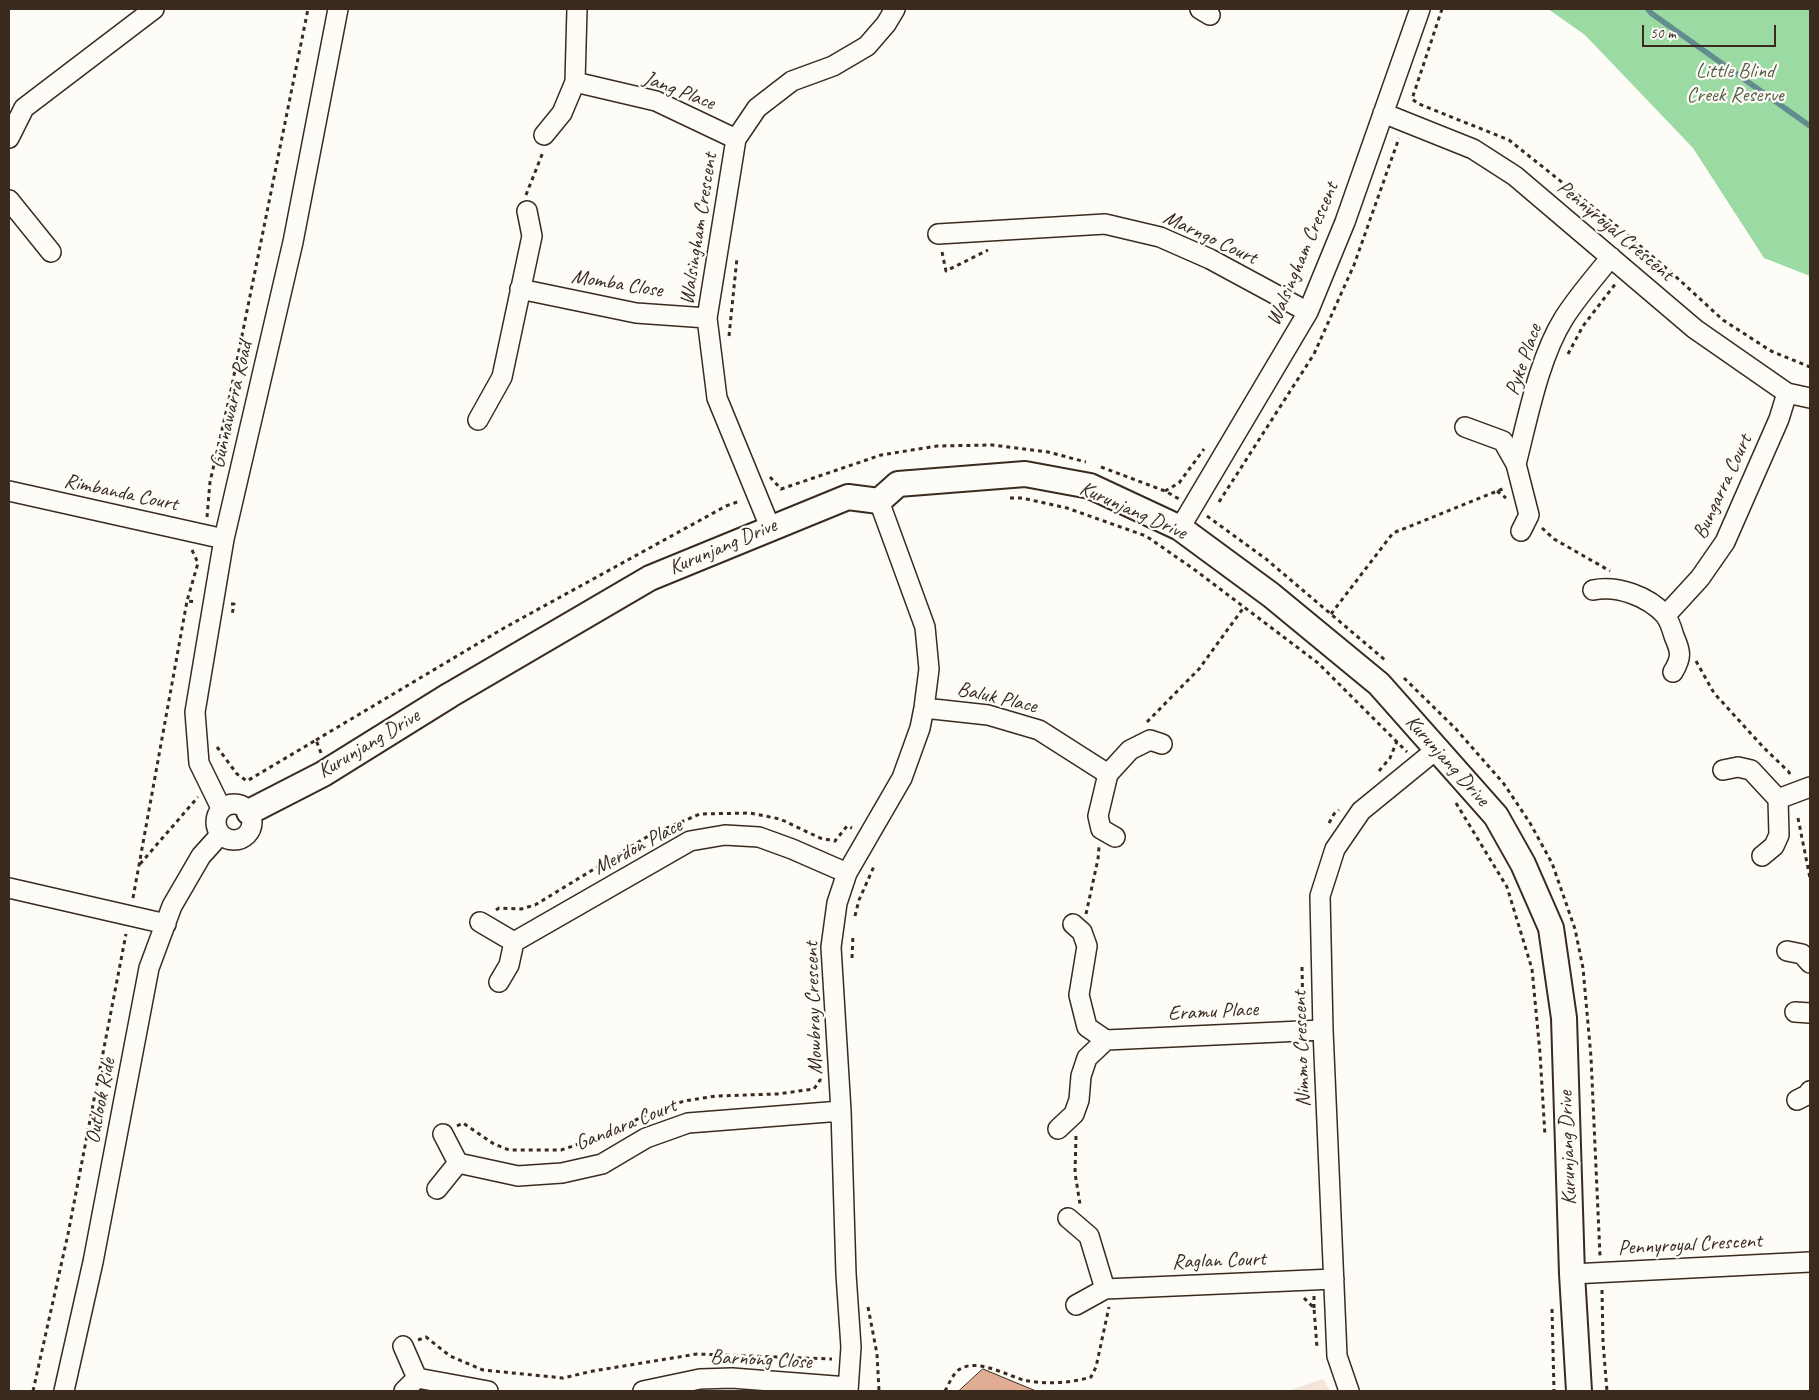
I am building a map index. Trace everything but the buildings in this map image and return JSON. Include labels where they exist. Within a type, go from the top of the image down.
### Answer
[{"type":"street","points":[[9,138],[24,108],[154,9]]},
{"type":"street","name":"Gunnawarra Road","points":[[221,808],[199,763],[195,712],[224,539],[293,242],[338,9]]},
{"type":"street","points":[[544,135],[562,113],[575,82],[576,9]]},
{"type":"street","name":"Walsingham Crescent","points":[[770,527],[717,398],[707,318],[736,138],[758,108],[792,82],[833,66],[867,46],[886,24],[895,9]]},
{"type":"street","name":"Walsingham Crescent","points":[[1180,528],[1308,312],[1345,222],[1420,9]]},
{"type":"street","name":"Jang Place","points":[[575,82],[656,101],[736,138]]},
{"type":"street","name":"Pennyroyal Crescent","points":[[1382,113],[1473,149],[1516,176],[1695,329],[1787,393],[1810,398]]},
{"type":"street","points":[[9,200],[51,252]]},
{"type":"street","points":[[478,420],[502,377],[532,236],[527,211]]},
{"type":"street","name":"Marngo Court","points":[[938,234],[1105,224],[1160,237],[1210,259],[1308,312]]},
{"type":"street","name":"Pyke Place","points":[[1516,464],[1545,357],[1563,319],[1611,257]]},
{"type":"street","name":"Momba Close","points":[[520,289],[636,312],[707,318]]},
{"type":"street","name":"Bungarra Court","points":[[1666,615],[1700,578],[1725,542],[1779,418],[1787,393]]},
{"type":"street","name":"Pyke Place","points":[[1466,427],[1503,442],[1516,464],[1529,515],[1521,531]]},
{"type":"street","name":"Kurunjang Drive","points":[[248,812],[327,771],[450,695],[650,578],[848,496],[879,501],[898,484],[1025,474],[1090,486],[1180,528],[1271,595],[1379,684],[1496,816],[1523,864],[1551,928],[1564,1018],[1572,1274],[1579,1391]]},
{"type":"street","name":"Rimbanda Court","points":[[9,491],[224,539]]},
{"type":"street","name":"Mowbray Crescent","points":[[848,1389],[852,1347],[846,1274],[842,1111],[831,947],[837,903],[847,873],[902,778],[920,728],[929,669],[925,627],[879,501]]},
{"type":"street","points":[[1593,590],[1603,588],[1616,590],[1644,598],[1666,615],[1680,650],[1679,662],[1673,672]]},
{"type":"street","name":"Baluk Place","points":[[924,708],[988,715],[1039,730],[1108,774]]},
{"type":"street","points":[[1108,833],[1098,816],[1108,774],[1130,750],[1150,740],[1162,744]]},
{"type":"street","name":"Nimmo Crescent","points":[[1349,1391],[1337,1356],[1323,1030],[1320,896],[1335,849],[1361,811],[1437,749]]},
{"type":"street","points":[[1723,770],[1738,767],[1751,770],[1778,800],[1779,835],[1774,846],[1762,856]]},
{"type":"street","points":[[1778,800],[1810,787]]},
{"type":"street","points":[[239,804],[248,812],[252,824],[247,835],[237,841],[230,841],[220,835],[215,824],[221,808],[227,805],[239,804]]},
{"type":"street","name":"Outlook Ride","points":[[64,1391],[93,1262],[149,968],[172,906],[201,856],[220,835]]},
{"type":"street","name":"Merdon Place","points":[[514,942],[690,841],[725,835],[760,837],[847,873]]},
{"type":"street","points":[[9,888],[166,924]]},
{"type":"street","points":[[480,922],[514,942],[509,965],[499,982]]},
{"type":"street","points":[[1058,1129],[1074,1114],[1081,1076],[1087,1058],[1106,1040],[1087,1027],[1079,995],[1087,946],[1078,928]]},
{"type":"street","points":[[1787,951],[1802,954],[1810,963]]},
{"type":"street","name":"Eramu Place","points":[[1106,1040],[1323,1030]]},
{"type":"street","name":"Gandara Court","points":[[458,1162],[518,1176],[562,1173],[602,1164],[646,1138],[688,1122],[842,1111]]},
{"type":"street","points":[[437,1189],[458,1162],[443,1134]]},
{"type":"street","points":[[1068,1218],[1089,1236],[1108,1289]]},
{"type":"street","name":"Pennyroyal Crescent","points":[[1572,1274],[1810,1262]]},
{"type":"street","name":"Raglan Court","points":[[1076,1305],[1108,1289],[1334,1279]]},
{"type":"street","points":[[403,1346],[410,1385],[488,1391]]},
{"type":"street","name":"Barnong Close","points":[[643,1391],[700,1379],[732,1378],[848,1389]]},
{"type":"path","points":[[183,548],[192,550],[200,545],[208,515],[210,482],[230,395],[308,9]]},
{"type":"path","points":[[1442,9],[1412,99],[1419,104],[1509,140],[1613,223],[1723,320],[1771,351],[1810,367]]},
{"type":"path","points":[[527,211],[526,195],[543,153],[544,135]]},
{"type":"path","points":[[938,234],[946,271],[988,250],[997,249]]},
{"type":"path","points":[[728,340],[738,249]]},
{"type":"path","points":[[1165,491],[1179,483],[1208,442]]},
{"type":"path","points":[[214,742],[236,774],[247,781],[504,628],[726,506],[882,456],[937,446],[992,445],[1048,452],[1114,470],[1165,491],[1193,507],[1266,559],[1388,662]]},
{"type":"path","points":[[768,476],[781,488]]},
{"type":"path","points":[[1004,497],[1022,498],[1067,508],[1146,536],[1195,570],[1318,663],[1419,764]]},
{"type":"path","points":[[33,1391],[68,1234],[140,864],[187,601],[198,563],[192,550]]},
{"type":"path","points":[[187,601],[234,604],[230,622]]},
{"type":"path","points":[[1130,750],[1143,727],[1199,669],[1244,607]]},
{"type":"path","points":[[1401,676],[1456,729],[1509,792],[1530,823],[1552,863],[1575,929],[1583,968],[1591,1057],[1603,1342],[1607,1391]]},
{"type":"path","points":[[316,740],[327,771]]},
{"type":"path","points":[[140,864],[196,798],[212,789]]},
{"type":"path","points":[[1451,796],[1507,887],[1532,969],[1546,1142]]},
{"type":"path","points":[[1078,928],[1098,859],[1108,833]]},
{"type":"path","points":[[853,923],[859,900],[877,860]]},
{"type":"path","points":[[851,962],[853,933]]},
{"type":"path","points":[[1076,1106],[1075,1173],[1084,1232]]},
{"type":"path","points":[[945,1391],[960,1368],[974,1365],[998,1370],[1025,1380],[1050,1382],[1078,1381],[1090,1377],[1096,1367],[1109,1308],[1108,1289]]},
{"type":"path","points":[[1295,1299],[1305,1298],[1314,1308],[1318,1352]]},
{"type":"path","points":[[1551,1300],[1554,1391]]},
{"type":"path","points":[[868,1306],[877,1354],[879,1391]]},
{"type":"path","points":[[403,1346],[426,1338],[450,1356],[483,1370],[563,1378],[593,1371],[697,1354],[825,1358],[850,1361],[877,1354]]},
{"type":"shaded area","points":[[1323,1379],[1330,1391],[1287,1391]]},
{"type":"green space","name":"Little Blind Creek Reserve","points":[[1548,9],[1810,9],[1810,276],[1764,258],[1693,148],[1585,35]]},
{"type":"waterway","points":[[1648,9],[1810,126]]}]
